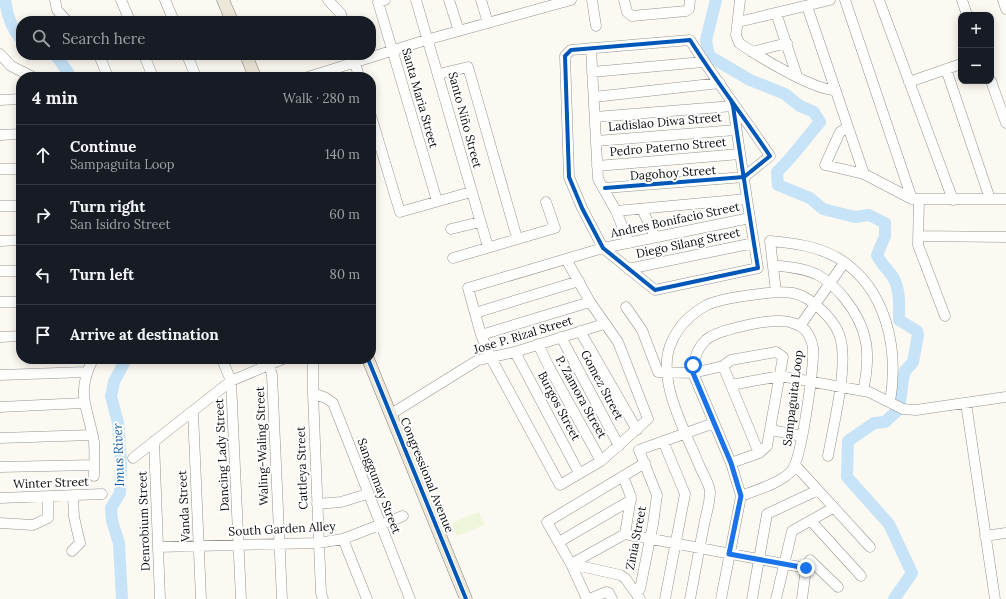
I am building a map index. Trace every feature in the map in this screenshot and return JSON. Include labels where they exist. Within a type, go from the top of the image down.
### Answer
[{"type":"main road","points":[[223,0],[230,16]]},
{"type":"main road","points":[[248,60],[253,72]]},
{"type":"main road","name":"Congressional Avenue","points":[[370,364],[466,599]]},
{"type":"street","points":[[55,0],[57,10],[62,16]]},
{"type":"street","points":[[121,0],[128,16]]},
{"type":"street","points":[[165,0],[172,16]]},
{"type":"street","points":[[328,0],[342,16]]},
{"type":"street","name":"Santo Niño Street","points":[[416,0],[426,40],[439,74],[471,192],[488,247]]},
{"type":"street","points":[[449,0],[459,31]]},
{"type":"street","points":[[481,0],[488,23]]},
{"type":"street","points":[[592,0],[596,26]]},
{"type":"street","points":[[624,0],[627,12],[632,16],[686,11],[689,9],[690,0]]},
{"type":"street","points":[[740,0],[736,39],[752,52],[797,76],[823,88],[835,90]]},
{"type":"street","points":[[738,22],[830,0]]},
{"type":"street","points":[[845,0],[916,199],[918,245],[945,316]]},
{"type":"street","points":[[879,0],[953,200]]},
{"type":"street","points":[[962,0],[966,12]]},
{"type":"street","points":[[1003,0],[1006,9]]},
{"type":"street","name":"Santa Maria Street","points":[[382,1],[393,51],[436,201]]},
{"type":"street","points":[[376,54],[393,51],[426,40],[565,1]]},
{"type":"street","points":[[807,6],[864,174]]},
{"type":"street","points":[[776,13],[797,76]]},
{"type":"street","points":[[732,103],[758,268],[655,290],[603,248],[582,208],[569,177],[565,56],[570,50],[690,40],[703,62],[720,83],[732,103],[770,156],[744,177]]},
{"type":"street","points":[[752,52],[787,43]]},
{"type":"street","points":[[591,48],[598,178],[605,188],[616,211],[629,243]]},
{"type":"street","points":[[0,54],[11,66],[23,72]]},
{"type":"street","points":[[101,60],[106,72]]},
{"type":"street","points":[[146,60],[151,72]]},
{"type":"street","points":[[189,60],[194,72]]},
{"type":"street","points":[[321,72],[351,60]]},
{"type":"street","points":[[354,60],[358,72]]},
{"type":"street","points":[[592,72],[703,62]]},
{"type":"street","points":[[909,82],[958,65]]},
{"type":"street","points":[[439,74],[468,67],[517,238]]},
{"type":"street","points":[[946,70],[990,198]]},
{"type":"street","points":[[594,98],[720,83]]},
{"type":"street","points":[[992,84],[1003,106],[1006,123]]},
{"type":"street","points":[[0,100],[16,99]]},
{"type":"street","points":[[594,117],[732,103]]},
{"type":"street","points":[[848,127],[840,132],[825,164],[864,174],[916,199],[1006,199]]},
{"type":"street","name":"Ladislao Diwa Street","points":[[596,141],[736,130]]},
{"type":"street","points":[[376,133],[400,212],[471,192]]},
{"type":"street","points":[[0,135],[16,134]]},
{"type":"street","name":"Pedro Paterno Street","points":[[597,166],[740,154]]},
{"type":"street","points":[[0,169],[16,169]]},
{"type":"street","name":"Dagohoy Street","points":[[605,188],[744,177]]},
{"type":"street","points":[[616,211],[747,199]]},
{"type":"street","points":[[453,258],[555,228],[546,202]]},
{"type":"street","points":[[0,206],[16,206]]},
{"type":"street","points":[[642,209],[655,237]]},
{"type":"street","name":"Andres Bonifacio Street","points":[[475,313],[468,288],[603,248],[750,218]]},
{"type":"street","points":[[451,230],[480,222]]},
{"type":"street","points":[[918,236],[1006,237]]},
{"type":"street","points":[[0,241],[16,240]]},
{"type":"street","points":[[776,292],[770,241],[794,243],[814,248],[838,258],[859,275],[869,286],[878,300],[887,325],[894,368],[891,403]]},
{"type":"street","name":"Diego Silang Street","points":[[628,269],[754,243]]},
{"type":"street","points":[[566,259],[579,281],[590,302],[618,342],[648,417],[647,421],[601,461],[560,485],[491,358],[481,335],[475,313],[579,281]]},
{"type":"street","points":[[720,599],[741,496],[731,463],[693,373],[696,353],[706,339],[714,334],[766,321],[783,321],[800,326],[844,263]]},
{"type":"street","points":[[773,265],[796,268],[817,274],[831,283],[855,311],[863,328],[868,355],[867,372],[863,391]]},
{"type":"street","points":[[0,271],[16,271]]},
{"type":"street","points":[[690,599],[710,491],[674,404],[667,373],[666,359],[672,342],[680,327],[692,315],[708,304],[776,292],[794,293],[816,304],[833,323],[839,335],[843,364],[828,456]]},
{"type":"street","points":[[0,302],[16,302]]},
{"type":"street","points":[[481,335],[590,302]]},
{"type":"street","points":[[626,307],[642,330],[657,370],[667,373],[693,373],[723,366],[731,360],[776,352],[783,357],[767,446],[759,453],[731,463]]},
{"type":"street","name":"Jose P. Rizal Street","points":[[391,414],[478,360],[515,352],[604,324]]},
{"type":"street","name":"Sampaguita Loop","points":[[795,465],[802,436],[813,348],[811,339],[800,326]]},
{"type":"street","points":[[580,331],[637,430]]},
{"type":"street","points":[[0,337],[16,336]]},
{"type":"street","name":"Gomez Street","points":[[561,337],[619,446]]},
{"type":"street","name":"P. Zamora Street","points":[[538,344],[549,367],[601,461]]},
{"type":"street","name":"Burgos Street","points":[[515,352],[579,473]]},
{"type":"street","points":[[90,364],[86,372],[83,389],[83,403],[92,435],[94,476]]},
{"type":"street","name":"Dancing Lady Street","points":[[224,364],[231,381],[241,599]]},
{"type":"street","points":[[133,458],[231,381],[262,364]]},
{"type":"street","name":"Waling-Waling Street","points":[[269,364],[272,375],[277,449],[282,599]]},
{"type":"street","name":"Cattleya Street","points":[[313,364],[316,504],[321,594],[323,599]]},
{"type":"street","points":[[723,366],[759,453]]},
{"type":"street","points":[[0,375],[86,372]]},
{"type":"street","points":[[731,386],[780,376],[863,391],[903,409],[916,410],[1006,397]]},
{"type":"street","name":"Sanggumay Street","points":[[313,393],[326,398],[333,403],[379,525],[410,599]]},
{"type":"street","points":[[966,402],[995,599]]},
{"type":"street","points":[[0,407],[83,403]]},
{"type":"street","name":"Vanda Street","points":[[193,412],[201,599]]},
{"type":"street","points":[[665,599],[685,494],[663,441],[714,423]]},
{"type":"street","points":[[771,430],[802,436]]},
{"type":"street","points":[[0,438],[92,435]]},
{"type":"street","name":"Denrobium Street","points":[[154,441],[160,599]]},
{"type":"street","name":"Zinia Street","points":[[634,590],[640,589],[657,495],[639,450],[663,441]]},
{"type":"street","points":[[612,599],[609,593],[606,592],[588,599],[571,564],[547,522],[645,463]]},
{"type":"street","points":[[0,467],[94,465]]},
{"type":"street","points":[[741,496],[785,477],[795,465],[870,547]]},
{"type":"street","points":[[623,476],[631,497],[625,534]]},
{"type":"street","points":[[752,599],[767,514],[818,490]]},
{"type":"street","name":"Winter Street","points":[[0,498],[102,494]]},
{"type":"street","points":[[316,504],[341,502],[367,494]]},
{"type":"street","points":[[72,551],[80,543],[74,517],[73,496]]},
{"type":"street","points":[[0,523],[33,524],[48,518],[48,497]]},
{"type":"street","points":[[559,542],[631,500]]},
{"type":"street","points":[[776,599],[792,531],[833,508]]},
{"type":"street","name":"South Garden Alley","points":[[158,547],[318,543],[343,539],[403,516]]},
{"type":"street","points":[[811,521],[862,576]]},
{"type":"street","points":[[986,536],[1006,533]]},
{"type":"street","points":[[571,564],[625,534],[784,564],[809,564],[838,587]]},
{"type":"street","points":[[343,539],[367,599]]},
{"type":"street","points":[[571,564],[620,576],[634,590],[640,599]]},
{"type":"street","points":[[802,599],[809,564]]},
{"type":"green space","points":[[479,512],[484,525],[457,536],[452,523]]},
{"type":"waterway","name":"Imus River","points":[[5,0],[10,21],[16,32]]},
{"type":"waterway","points":[[716,0],[706,40],[709,56],[750,80],[785,94],[800,106],[814,112],[820,122],[777,172],[778,185],[810,198],[823,209],[855,217],[869,215],[885,223],[885,236],[877,255],[894,278],[899,296],[899,320],[917,331],[918,335],[913,362],[905,371],[899,409],[885,422],[874,423],[848,441],[847,477],[889,524],[912,573],[894,599]]},
{"type":"waterway","name":"Imus River","points":[[59,60],[68,72]]},
{"type":"waterway","name":"Imus River","points":[[122,599],[119,543],[112,521],[111,508],[120,493],[121,463],[118,423],[111,396],[114,382],[123,364]]},
{"type":"cycle path","points":[[605,188],[744,177],[770,156],[730,98],[709,70],[690,40],[571,50],[565,56],[569,177],[582,208],[603,248],[655,290],[758,268],[748,207],[745,187],[742,167],[733,106],[731,100]]},
{"type":"cycle path","points":[[370,364],[466,599]]},
{"type":"route","points":[[693,365],[693,373],[731,463],[741,496],[729,554],[806,568]]}]
